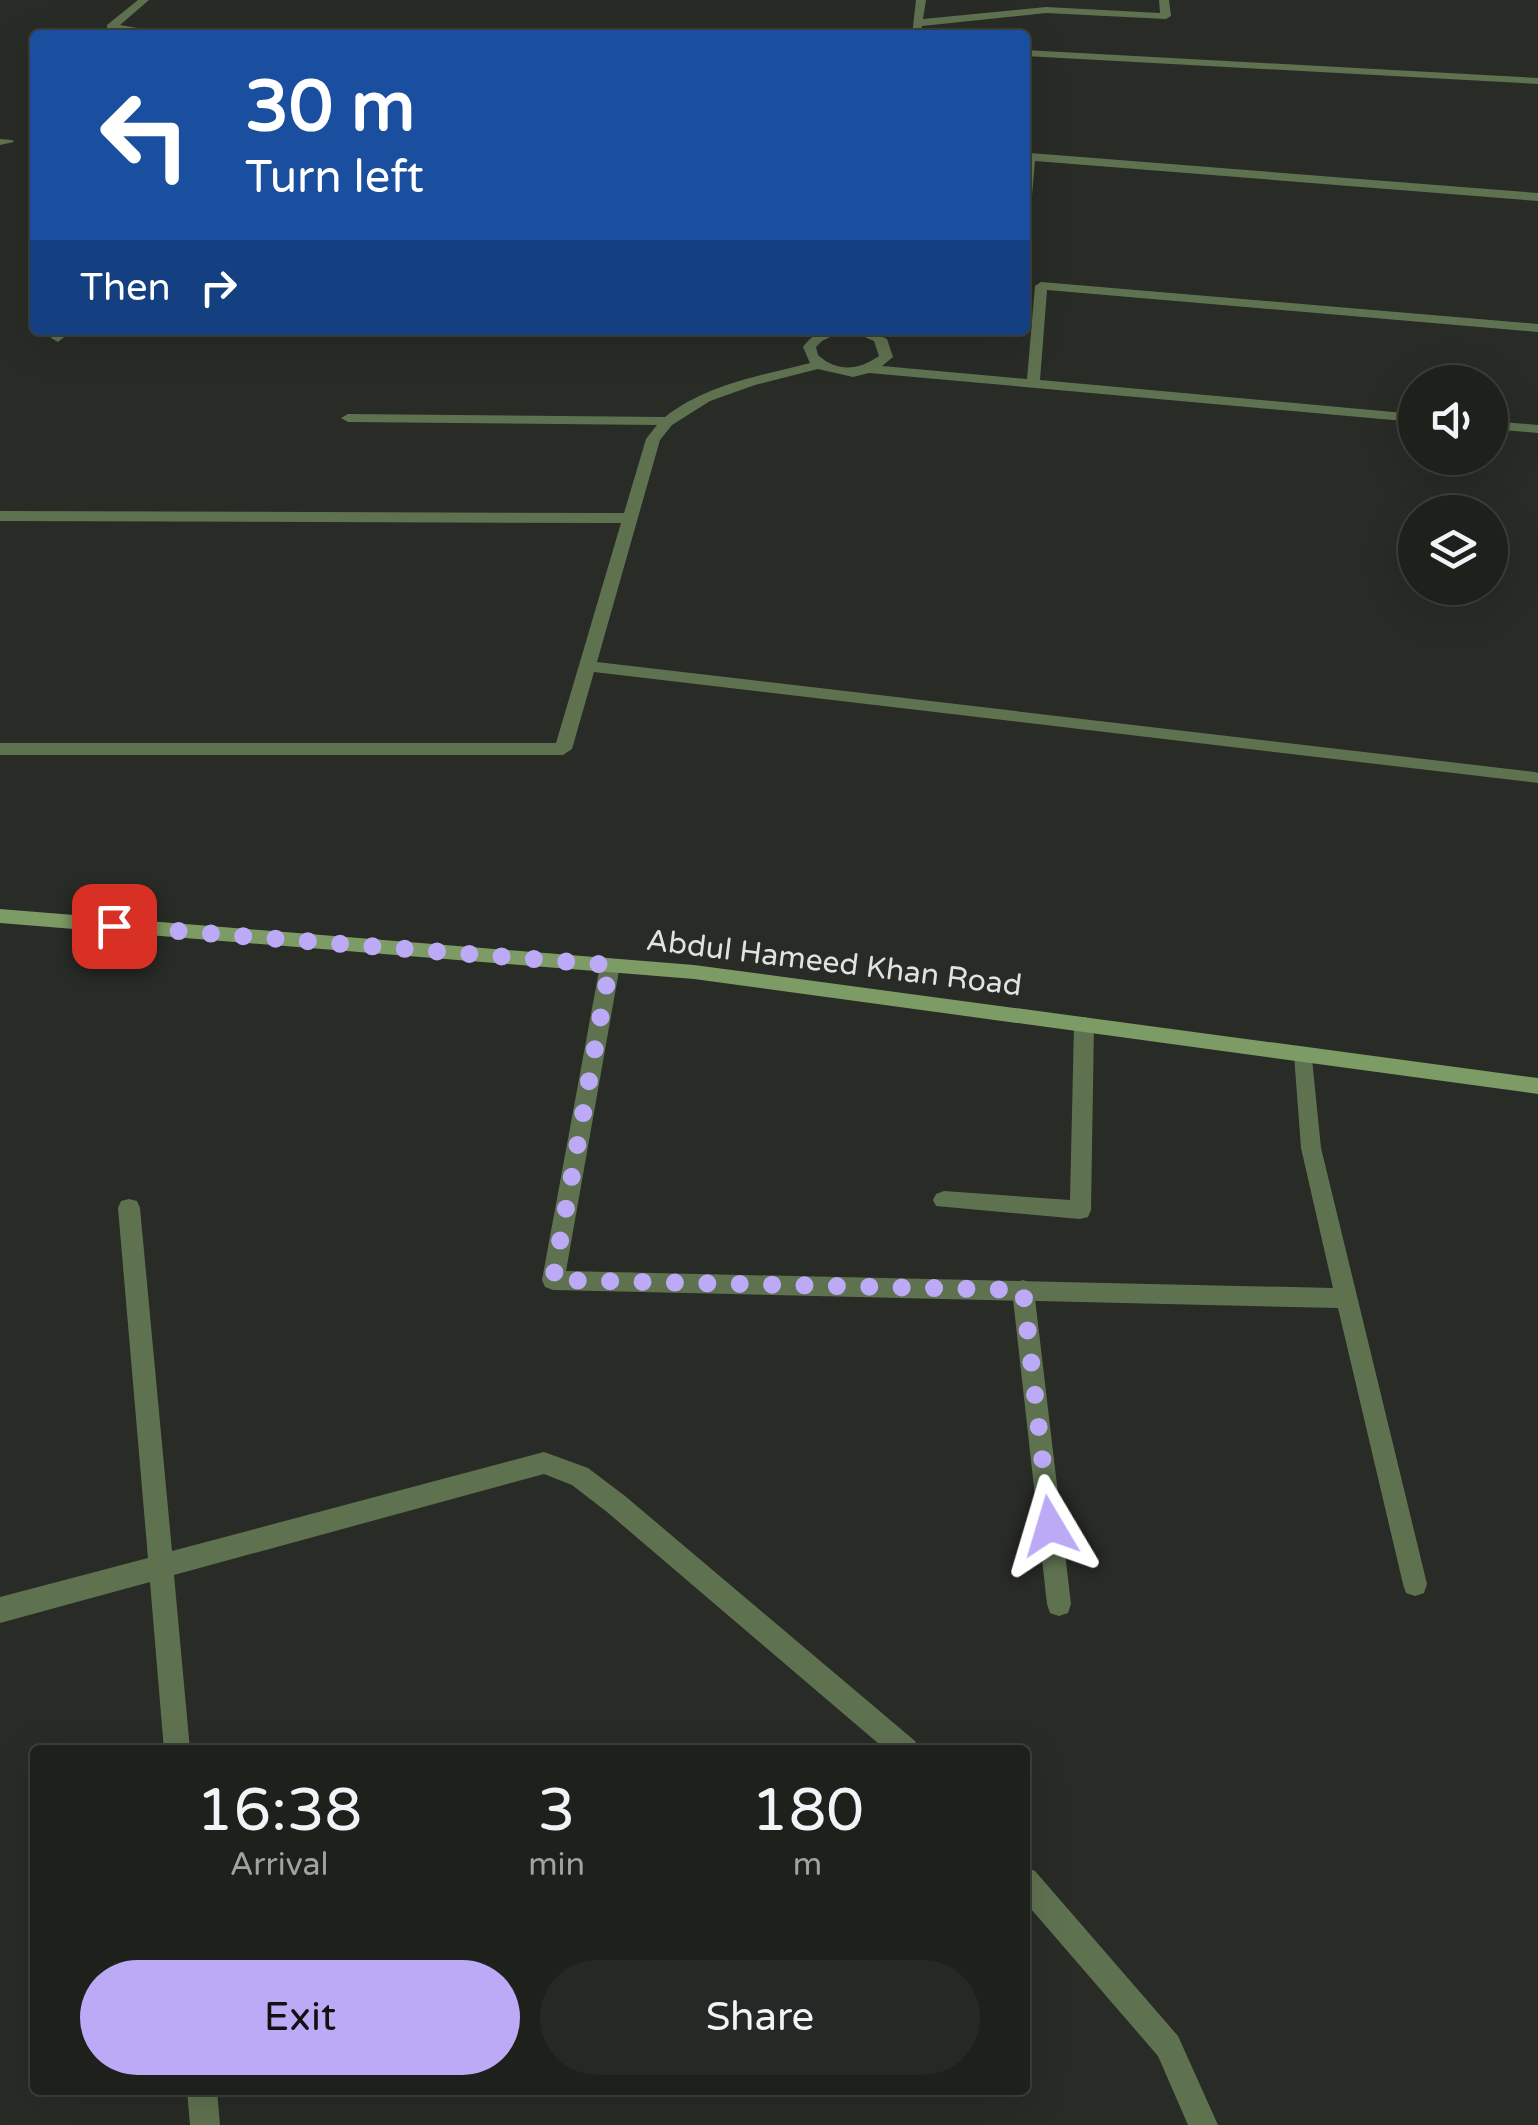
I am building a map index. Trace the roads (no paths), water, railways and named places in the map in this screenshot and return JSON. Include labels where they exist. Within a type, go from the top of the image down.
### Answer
[{"type":"main road","name":"Abdul Hameed Khan Road","points":[[0,916],[694,972],[1538,1086]]},
{"type":"street","points":[[139,30],[111,26],[144,0]]},
{"type":"street","points":[[921,0],[917,29],[1046,10],[1166,16],[1164,0]]},
{"type":"street","points":[[1030,53],[1538,81]]},
{"type":"street","points":[[1030,157],[1538,196]]},
{"type":"street","points":[[1030,281],[1040,286],[1538,328]]},
{"type":"street","points":[[1034,384],[1040,286]]},
{"type":"street","points":[[824,335],[812,340],[809,357],[817,365],[843,373],[870,369],[1398,416]]},
{"type":"street","points":[[870,369],[886,357],[880,340],[872,335]]},
{"type":"street","points":[[0,749],[563,749],[653,440],[665,421],[692,403],[817,365]]},
{"type":"street","points":[[348,418],[665,421]]},
{"type":"street","points":[[1508,426],[1538,429]]},
{"type":"street","points":[[0,516],[630,518]]},
{"type":"street","points":[[588,666],[1535,778]]},
{"type":"street","points":[[610,965],[553,1280],[1346,1298]]},
{"type":"street","points":[[944,1200],[1080,1210],[1084,1025]]},
{"type":"street","points":[[1304,1054],[1310,1148],[1416,1584]]},
{"type":"street","points":[[129,1208],[176,1745]]},
{"type":"street","points":[[1023,1290],[1059,1604]]},
{"type":"street","points":[[0,1610],[544,1463],[580,1476],[616,1504],[900,1745]]},
{"type":"street","points":[[1030,1887],[1168,2046],[1203,2125]]},
{"type":"street","points":[[202,2095],[205,2125]]}]
